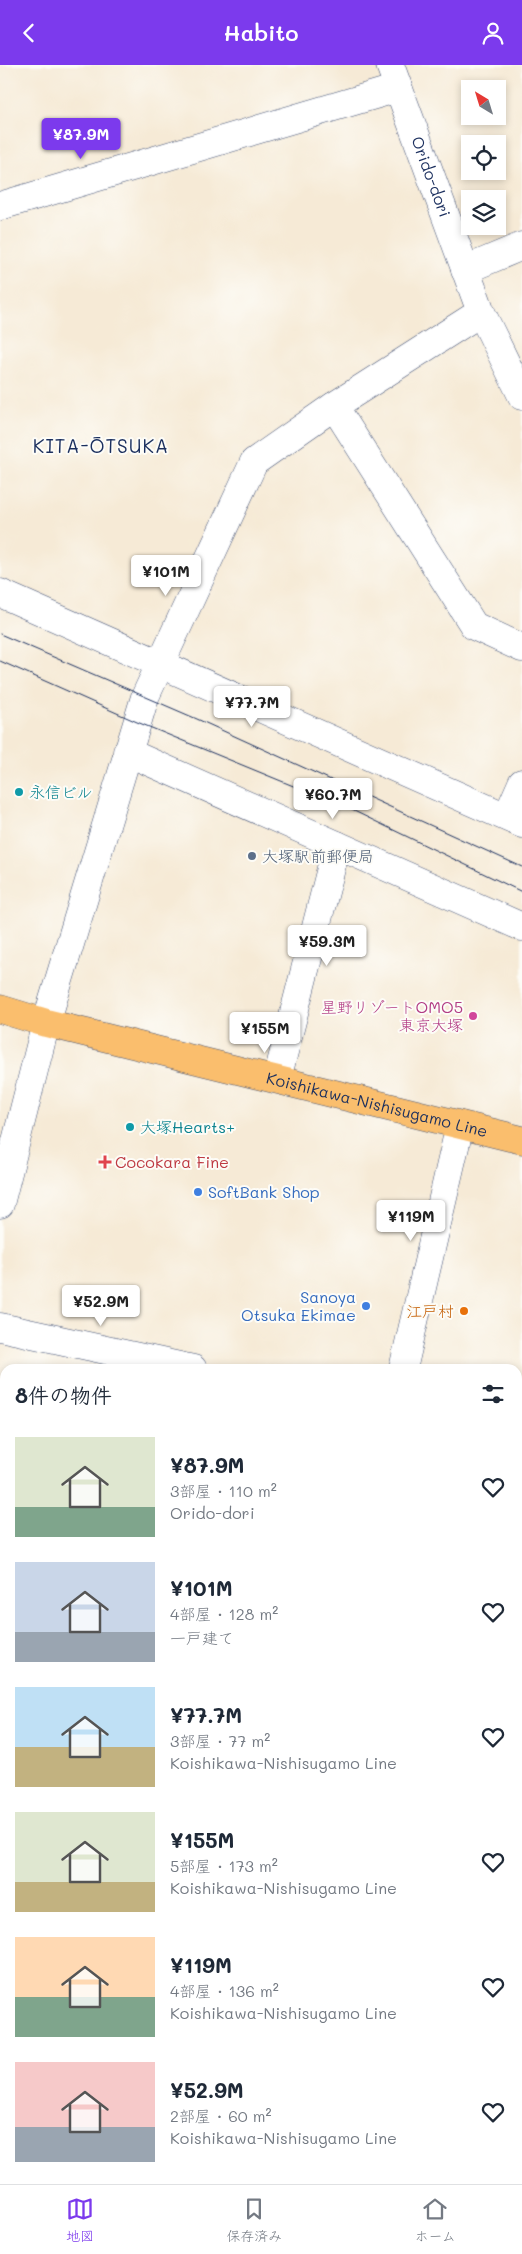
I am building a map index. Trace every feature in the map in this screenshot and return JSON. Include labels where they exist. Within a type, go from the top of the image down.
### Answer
[{"type":"main road","name":"Koishikawa-Nishisugamo Line","points":[[0,1009],[46,1023],[522,1140]]},
{"type":"street","points":[[0,206],[174,154],[394,76]]},
{"type":"street","name":"Orido-dori","points":[[394,76],[481,312],[522,396]]},
{"type":"street","points":[[466,270],[522,246]]},
{"type":"street","points":[[0,1204],[46,1023],[145,697],[159,663],[254,462],[334,406],[481,312]]},
{"type":"street","points":[[334,406],[474,627],[522,648]]},
{"type":"street","points":[[0,593],[514,821],[522,783]]},
{"type":"street","points":[[127,752],[522,927]]},
{"type":"street","points":[[277,1079],[337,845]]},
{"type":"street","points":[[404,1364],[460,1125]]},
{"type":"street","points":[[0,1327],[169,1364]]},
{"type":"tram line","points":[[0,634],[197,719],[522,867]]},
{"type":"tram line","points":[[0,661],[137,722],[352,810],[522,892]]},
{"type":"place","name":"永信ビル","points":[[19,792]]},
{"type":"place","name":"大塚駅前郵便局","points":[[252,856]]},
{"type":"place","name":"星野リゾートOMO5 東京大塚","points":[[473,1016]]},
{"type":"place","name":"大塚Hearts+","points":[[130,1127]]},
{"type":"place","name":"Cocokara Fine","points":[[105,1162]]},
{"type":"place","name":"SoftBank Shop","points":[[198,1192]]},
{"type":"place","name":"Sanoya Otsuka Ekimae","points":[[366,1306]]},
{"type":"place","name":"江戸村","points":[[464,1311]]},
{"type":"district","name":"KITA-ŌTSUKA","points":[[101,446]]}]
